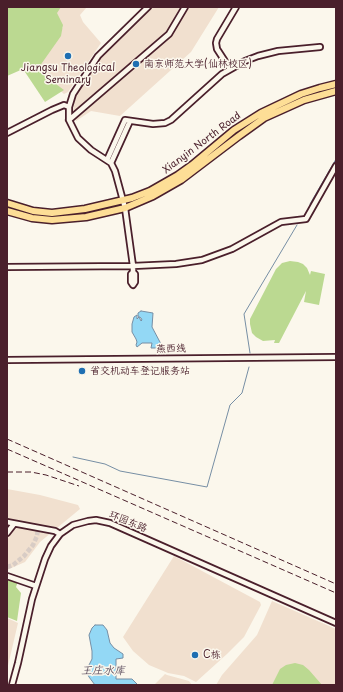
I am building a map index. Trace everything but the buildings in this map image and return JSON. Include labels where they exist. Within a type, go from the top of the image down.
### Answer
[{"type":"main road","name":"Xianyin North Road","points":[[7,203],[36,211],[52,213],[85,209],[123,201],[150,191],[178,175],[234,130],[261,113],[301,94],[336,84]]},
{"type":"main road","name":"Xianyin North Road","points":[[7,211],[32,218],[52,220],[86,217],[125,208],[153,196],[182,180],[264,118],[304,100],[336,91]]},
{"type":"street","points":[[133,272],[125,208],[115,171],[109,161],[84,145],[78,138],[69,120],[69,107],[73,94],[98,56],[148,7]]},
{"type":"street","points":[[69,120],[169,34],[185,7]]},
{"type":"street","points":[[230,68],[217,49],[216,43],[236,7]]},
{"type":"street","points":[[109,161],[130,121],[156,124],[168,121],[230,68],[245,61],[265,54],[293,49],[320,47]]},
{"type":"street","points":[[7,133],[52,110],[64,105],[69,107]]},
{"type":"street","points":[[7,267],[133,266],[170,264],[202,260],[232,249],[281,222],[306,218],[336,166]]},
{"type":"street","name":"燕西线","points":[[7,360],[336,357]]},
{"type":"street","name":"环园东路","points":[[12,685],[36,586],[45,559],[55,540],[60,534],[80,522],[96,520],[110,523],[336,623]]},
{"type":"street","points":[[7,522],[60,534]]},
{"type":"street","points":[[7,533],[14,524]]},
{"type":"street","points":[[7,576],[36,586]]},
{"type":"shaded area","name":"Jiangsu Theological Seminary","points":[[59,7],[87,7],[80,15],[83,22],[101,43],[68,92],[64,94],[36,69],[63,27],[52,16]]},
{"type":"shaded area","name":"南京师范大学(仙林校区)","points":[[152,7],[219,7],[191,52],[120,116],[91,111],[76,121],[73,114],[74,99],[79,88],[99,56]]},
{"type":"shaded area","points":[[7,489],[40,495],[78,505],[80,509],[40,542],[25,562],[7,570]]},
{"type":"shaded area","points":[[174,556],[260,602],[261,605],[244,637],[196,682],[184,676],[168,673],[149,665],[133,651],[123,637]]},
{"type":"shaded area","points":[[272,601],[336,629],[336,685],[216,685],[222,675],[257,635]]},
{"type":"shaded area","points":[[7,618],[18,623],[7,670]]},
{"type":"shaded area","points":[[165,674],[189,681],[192,685],[154,685]]},
{"type":"green space","points":[[7,7],[61,7],[57,13],[63,25],[61,36],[37,70],[64,90],[45,102],[23,69],[7,76]]},
{"type":"green space","points":[[290,261],[303,264],[307,268],[310,275],[311,271],[325,274],[319,305],[304,302],[306,291],[279,343],[274,343],[275,340],[263,341],[252,333],[250,319],[276,269],[282,263]]},
{"type":"green space","points":[[9,578],[18,581],[16,587],[21,593],[17,621],[7,617],[7,579]]},
{"type":"green space","points":[[295,663],[303,665],[322,685],[272,685],[280,669],[286,665]]},
{"type":"water","points":[[141,311],[153,313],[152,327],[161,344],[156,348],[151,348],[152,343],[142,343],[137,347],[136,345],[137,342],[132,332],[132,324],[134,317],[137,315],[137,319],[139,317],[141,321],[142,320],[141,318],[138,316],[138,313]]},
{"type":"water","name":"王庄水库","points":[[95,625],[103,625],[107,630],[110,643],[114,648],[123,654],[123,658],[116,659],[116,679],[132,679],[138,685],[95,685],[89,677],[89,665],[92,659],[92,651],[89,635]]},
{"type":"waterway","points":[[310,204],[336,159]]},
{"type":"waterway","points":[[250,353],[244,314],[297,225]]},
{"type":"waterway","points":[[73,457],[105,464],[120,471],[207,487],[230,405],[242,393],[249,367]]},
{"type":"tunnel","points":[[7,567],[13,565],[24,556],[33,545],[37,536],[38,528]]},
{"type":"railway","points":[[7,439],[336,584]]},
{"type":"railway","points":[[7,449],[336,593]]},
{"type":"railway","points":[[7,472],[31,472],[46,475],[79,486]]},
{"type":"place","name":"Jiangsu Theological Seminary","points":[[68,56]]},
{"type":"place","name":"南京师范大学(仙林校区)","points":[[136,64]]},
{"type":"place","name":"省交机动车登记服务站","points":[[82,371]]},
{"type":"place","name":"C栋","points":[[195,655]]}]
